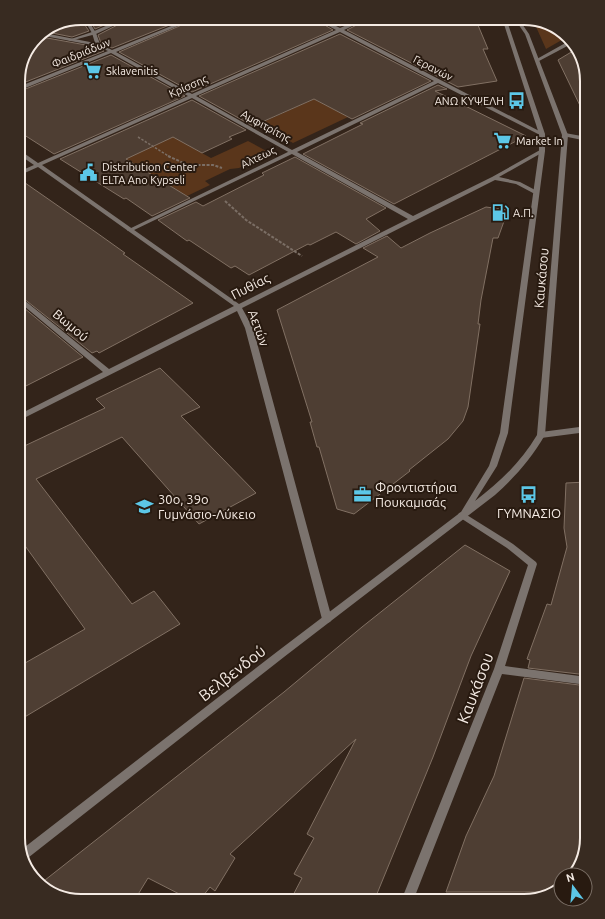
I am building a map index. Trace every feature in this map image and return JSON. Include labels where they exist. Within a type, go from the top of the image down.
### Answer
[{"type":"street","points":[[89,25],[98,45]]},
{"type":"street","points":[[70,40],[94,33],[112,25]]},
{"type":"street","name":"Φαιδριάδων","points":[[25,86],[177,25]]},
{"type":"street","name":"Γερανών","points":[[330,25],[542,134]]},
{"type":"street","name":"Κρίσσης","points":[[25,171],[351,25]]},
{"type":"street","name":"Καυκάσου","points":[[462,515],[493,466],[504,433],[535,192],[542,151],[542,134],[506,25]]},
{"type":"street","name":"Καυκάσου","points":[[462,515],[492,493],[514,473],[527,459],[541,435],[565,135],[527,34],[521,25]]},
{"type":"street","name":"Αμφιτρίτης","points":[[48,35],[98,45],[111,51],[411,218]]},
{"type":"street","points":[[537,60],[567,44]]},
{"type":"street","name":"Αλτεως","points":[[130,230],[438,81]]},
{"type":"street","points":[[565,135],[580,138]]},
{"type":"street","name":"Πυθίας","points":[[25,414],[411,218],[494,178],[542,151]]},
{"type":"street","name":"Αετών","points":[[25,156],[238,306],[249,328],[327,619]]},
{"type":"street","points":[[494,178],[518,183],[535,192]]},
{"type":"street","name":"Βωμού","points":[[25,303],[108,372]]},
{"type":"street","points":[[541,435],[580,430]]},
{"type":"street","name":"Καυκάσου","points":[[410,894],[499,669],[533,564],[510,546],[462,515]]},
{"type":"street","name":"Βελβενδού","points":[[27,853],[462,515]]},
{"type":"street","points":[[499,669],[580,680]]},
{"type":"path","points":[[121,128],[181,162],[196,166],[212,164],[238,178]]},
{"type":"path","points":[[212,190],[246,220],[318,265]]},
{"type":"shaded area","points":[[536,26],[555,34],[562,40],[546,49]]},
{"type":"shaded area","points":[[314,99],[348,117],[293,143],[259,124]]},
{"type":"shaded area","points":[[174,133],[189,146],[211,158],[248,141],[270,153],[239,168],[230,169],[205,181],[210,185],[187,196],[147,172],[142,173],[122,161]]},
{"type":"building","points":[[80,25],[85,25],[89,31],[72,37],[52,33],[59,29]]},
{"type":"building","points":[[93,25],[104,25],[95,29]]},
{"type":"building","points":[[117,25],[170,25],[112,48],[101,43],[98,35]]},
{"type":"building","points":[[182,25],[325,25],[333,30],[192,92],[119,52]]},
{"type":"building","points":[[357,25],[478,25],[488,49],[483,49],[497,81],[458,87],[347,30]]},
{"type":"building","points":[[340,34],[431,81],[352,119],[314,99],[253,126],[199,96]]},
{"type":"building","points":[[45,38],[97,47],[104,51],[25,82],[29,59],[34,50]]},
{"type":"building","points":[[572,52],[576,59],[580,73],[580,106],[558,60]]},
{"type":"building","points":[[111,55],[185,96],[54,154],[25,135],[25,89]]},
{"type":"building","points":[[438,85],[447,89],[435,91],[526,136],[394,204],[303,154],[363,124],[360,123]]},
{"type":"building","points":[[192,100],[246,130],[229,137],[232,139],[202,153],[173,137],[126,159],[190,198],[152,216],[126,198],[124,199],[60,159]]},
{"type":"building","points":[[295,157],[386,208],[366,219],[380,231],[356,244],[336,232],[310,245],[308,244],[249,275],[235,266],[231,268],[189,240],[187,241],[158,220],[196,202],[203,206],[264,175],[262,173]]},
{"type":"building","points":[[25,183],[193,303],[99,353],[97,351],[92,353],[25,300]]},
{"type":"building","points":[[486,207],[508,210],[498,238],[493,238],[481,300],[478,324],[480,324],[468,407],[463,421],[448,439],[409,470],[410,471],[354,514],[337,509],[319,447],[317,447],[310,422],[312,422],[277,310],[378,257],[363,248],[387,236],[401,248]]},
{"type":"building","points":[[25,309],[83,357],[25,386]]},
{"type":"building","points":[[160,368],[200,407],[181,416],[256,493],[199,524],[122,437],[36,479],[132,604],[154,591],[180,624],[25,717],[25,663],[85,629],[25,546],[25,446],[105,408],[96,399]]},
{"type":"building","points":[[580,482],[580,674],[528,668],[530,660],[527,659],[547,604],[551,605],[567,547],[564,528],[566,483]]},
{"type":"building","points":[[465,545],[510,571],[471,656],[433,757],[377,894],[294,894],[302,878],[294,874],[314,838],[307,834],[356,739],[230,854],[235,858],[215,891],[210,887],[204,894],[179,894],[148,878],[138,894],[77,894],[53,887],[44,881],[284,692],[362,627]]},
{"type":"building","points":[[524,678],[580,685],[580,846],[572,867],[553,867],[553,886],[539,892],[446,892],[466,836],[494,776]]},
{"type":"place","name":"Sklavenitis","points":[[93,71]]},
{"type":"place","name":"ΑΝΩ ΚΥΨΕΛΗ","points":[[517,101]]},
{"type":"place","name":"Market In","points":[[503,141]]},
{"type":"place","name":"Distribution Center ELTA Ano Kypseli","points":[[89,173]]},
{"type":"place","name":"Α.Π.","points":[[500,213]]},
{"type":"place","name":"Φροντιστήρια Πουκαμισάς","points":[[362,494]]},
{"type":"place","name":"ΓΥΜΝΑΣΙΟ","points":[[529,494]]},
{"type":"place","name":"30ο, 39ο Γυμνάσιο-Λύκειο","points":[[145,506]]}]
